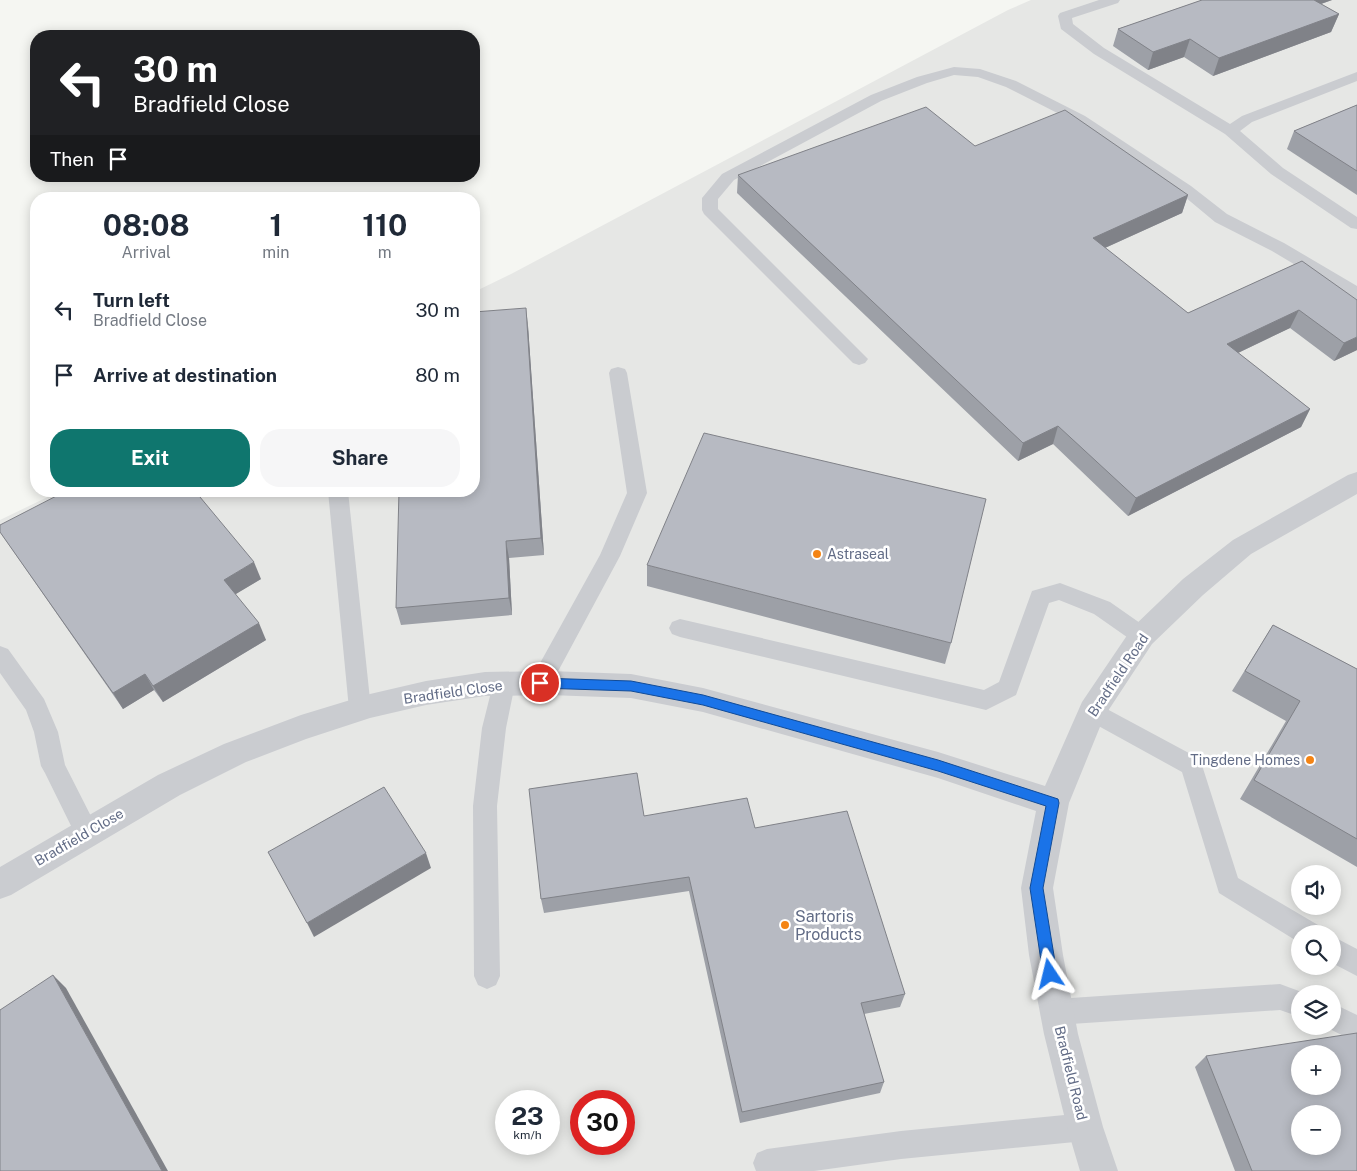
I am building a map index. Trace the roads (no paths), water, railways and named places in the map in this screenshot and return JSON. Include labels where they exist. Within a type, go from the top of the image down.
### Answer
[{"type":"street","name":"Bradfield Road","points":[[1099,1171],[1085,1127],[1056,1012],[1037,888],[1053,803],[1092,711],[1142,636],[1193,587],[1242,547],[1357,482]]},
{"type":"street","name":"Bradfield Close","points":[[0,884],[169,785],[235,753],[301,728],[360,709],[426,693],[485,684],[540,683],[631,686],[703,700],[938,765],[1053,803]]},
{"type":"lane","points":[[1113,0],[1064,16],[1066,26],[1099,51],[1230,131],[1277,171],[1357,224]]},
{"type":"lane","points":[[859,359],[710,210],[710,198],[728,177],[876,98],[922,80],[954,71],[980,72],[1011,84],[1080,119],[1185,189],[1221,218],[1278,247],[1357,294]]},
{"type":"lane","points":[[1230,131],[1248,119],[1357,76]]},
{"type":"lane","points":[[540,683],[610,556],[637,493],[618,373]]},
{"type":"lane","points":[[339,497],[360,709]]},
{"type":"lane","points":[[680,628],[986,700],[1008,688],[1040,597],[1060,591],[1102,608],[1142,636]]},
{"type":"lane","points":[[0,655],[36,706],[46,732],[52,766],[87,832]]},
{"type":"lane","points":[[488,976],[485,806],[494,728],[504,684]]},
{"type":"lane","points":[[1092,711],[1192,766],[1228,885],[1294,925]]},
{"type":"lane","points":[[1341,953],[1357,963]]},
{"type":"lane","points":[[1056,1012],[1280,997],[1291,1001]]},
{"type":"lane","points":[[1341,1021],[1357,1030]]},
{"type":"lane","points":[[767,1163],[901,1145],[1085,1127]]},
{"type":"place","name":"Astraseal","points":[[817,554]]},
{"type":"place","name":"Tingdene Homes","points":[[1310,760]]},
{"type":"place","name":"Sartoris Products","points":[[785,925]]}]
